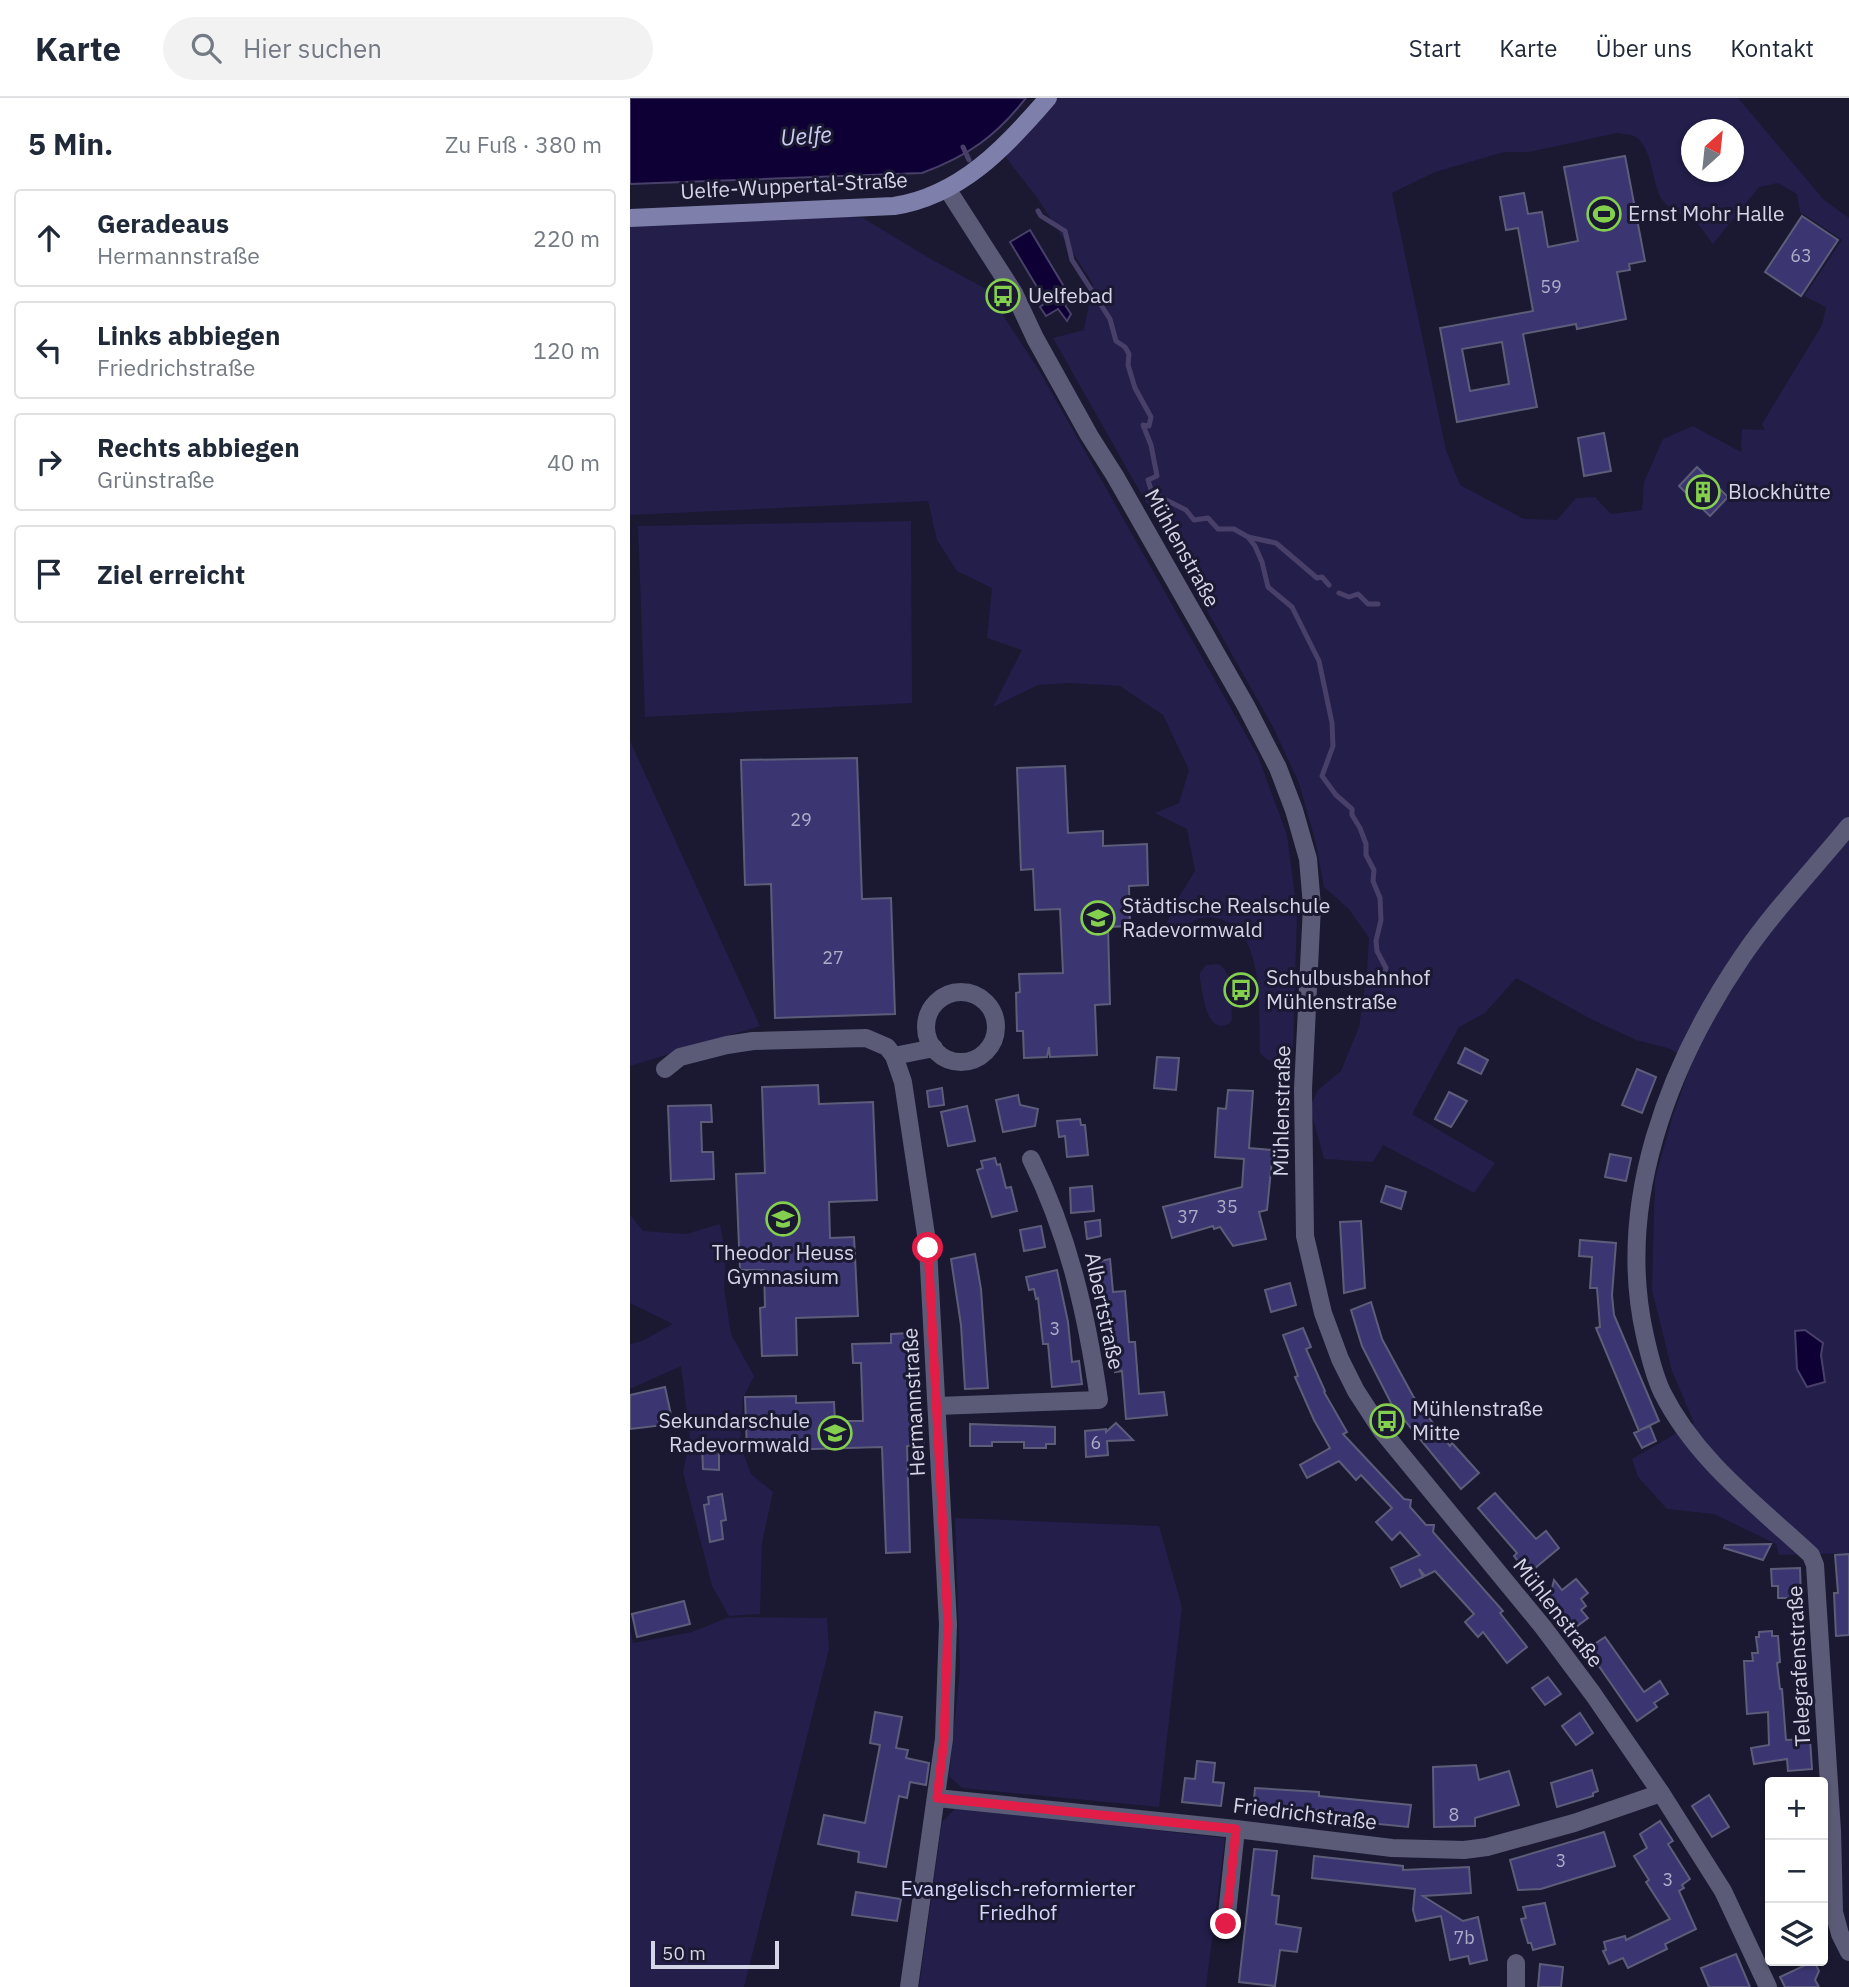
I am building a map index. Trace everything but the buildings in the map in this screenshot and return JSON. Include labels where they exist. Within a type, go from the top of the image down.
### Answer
[{"type":"main road","name":"Uelfe-Wuppertal-Straße","points":[[630,218],[915,203],[948,190],[983,166],[1048,98]]},
{"type":"street","name":"Mühlenstraße","points":[[948,190],[1014,293],[1035,338],[1246,706],[1278,768],[1294,810],[1308,859],[1312,906],[1303,1089],[1305,1236],[1323,1313],[1340,1359],[1356,1391],[1382,1431],[1543,1627],[1661,1793],[1723,1891],[1768,1987]]},
{"type":"street","name":"Telegrafenstraße","points":[[1849,826],[1790,893],[1757,936],[1723,988],[1687,1054],[1666,1101],[1650,1154],[1637,1223],[1636,1259],[1641,1318],[1648,1350],[1662,1391],[1699,1450],[1717,1471],[1811,1555],[1815,1565],[1832,1831],[1834,1912],[1840,1934],[1849,1952]]},
{"type":"street","points":[[665,1069],[680,1057],[753,1041],[866,1038],[887,1047],[894,1055],[934,1048]]},
{"type":"street","name":"Hermannstraße","points":[[894,1055],[903,1082],[928,1248],[948,1624],[944,1739],[909,1987]]},
{"type":"street","name":"Albertstraße","points":[[937,1406],[1099,1400],[1092,1353],[1067,1246],[1047,1192],[1031,1159]]},
{"type":"street","name":"Friedrichstraße","points":[[937,1798],[1392,1848],[1464,1850],[1487,1847],[1574,1823],[1661,1793]]},
{"type":"street","points":[[1226,1924],[1236,1829]]},
{"type":"street","points":[[1516,1963],[1516,1987]]},
{"type":"green space","points":[[1059,98],[1738,98],[1824,200],[1849,218],[1849,1553],[1779,1555],[1776,1544],[1714,1514],[1667,1509],[1638,1477],[1632,1459],[1694,1423],[1672,1371],[1652,1290],[1655,1179],[1672,1118],[1691,1065],[1671,1049],[1636,1040],[1516,978],[1485,1013],[1459,1027],[1412,1114],[1495,1163],[1474,1193],[1383,1145],[1373,1162],[1324,1159],[1310,1107],[1318,1090],[1341,1071],[1359,1027],[1369,938],[1349,909],[1324,887],[1316,844],[1299,783],[1273,727],[1053,338],[1084,330],[1093,284],[1038,199],[1004,155]],"holes":[[[1617,133],[1632,135],[1645,148],[1663,201],[1674,211],[1698,224],[1713,244],[1759,187],[1778,183],[1797,194],[1800,212],[1842,240],[1804,296],[1826,307],[1822,325],[1762,424],[1765,430],[1742,429],[1741,452],[1693,426],[1663,439],[1644,482],[1642,510],[1611,514],[1595,497],[1576,498],[1557,520],[1524,519],[1460,485],[1446,450],[1392,193],[1435,172],[1504,152],[1529,152]]]},
{"type":"green space","points":[[796,211],[863,218],[986,289],[1040,372],[1258,756],[1287,835],[1297,912],[1293,1053],[1284,1060],[1273,1062],[1260,1053],[1257,978],[1247,941],[1237,928],[1223,920],[1208,917],[1195,920],[1172,938],[1164,929],[1177,900],[1195,871],[1187,829],[1155,813],[1179,803],[1189,770],[1163,715],[1120,686],[1071,683],[1038,685],[993,707],[1022,650],[987,638],[992,588],[957,571],[937,540],[928,501],[630,515],[630,218]]},
{"type":"green space","points":[[911,521],[912,703],[645,717],[638,526]]},
{"type":"green space","points":[[630,741],[760,1026],[630,1066]]},
{"type":"green space","points":[[1218,964],[1227,974],[1232,996],[1232,1019],[1230,1023],[1222,1026],[1216,1024],[1207,1012],[1200,979],[1200,973],[1206,965]]},
{"type":"green space","points":[[630,1215],[643,1231],[686,1234],[720,1224],[726,1258],[724,1288],[731,1334],[754,1376],[743,1398],[740,1445],[751,1474],[773,1492],[762,1543],[760,1614],[729,1616],[712,1586],[683,1472],[690,1438],[681,1366],[630,1389],[630,1344],[642,1341],[673,1324],[630,1303]]},
{"type":"green space","points":[[955,1518],[1159,1526],[1182,1607],[1159,1807],[962,1788],[949,1776],[960,1669]]},
{"type":"green space","points":[[727,1618],[827,1618],[829,1649],[744,1987],[630,1987],[630,1628],[633,1643],[692,1632]]},
{"type":"green space","name":"Evangelisch-reformierter Friedhof","points":[[956,1808],[1225,1838],[1206,1987],[919,1987],[942,1822]]},
{"type":"water","name":"Uelfe","points":[[630,98],[1026,98],[1003,124],[980,144],[953,160],[922,173],[630,184]]},
{"type":"water","points":[[1030,230],[1072,300],[1065,305],[1071,314],[1067,321],[1058,309],[1046,316],[1040,307],[1046,302],[1010,242]]},
{"type":"water","points":[[1805,1330],[1823,1343],[1821,1355],[1825,1382],[1807,1387],[1797,1369],[1795,1331]]},
{"type":"waterway","points":[[963,147],[969,160]]},
{"type":"waterway","points":[[1038,211],[1041,216],[1065,231],[1072,260],[1110,319],[1116,341],[1125,347],[1129,354],[1128,365],[1135,388],[1151,417],[1149,426],[1143,425],[1151,445],[1157,476],[1148,480],[1152,493],[1186,510],[1194,520],[1208,518],[1218,529],[1234,529],[1248,537],[1262,562],[1268,587],[1292,607],[1319,661],[1332,723],[1333,746],[1322,776],[1336,795],[1352,809],[1352,815],[1366,844],[1366,855],[1374,870],[1373,881],[1380,898],[1381,920],[1376,941],[1377,951],[1386,968],[1383,981]]},
{"type":"waterway","points":[[1248,537],[1276,543],[1329,585]]},
{"type":"waterway","points":[[1339,593],[1349,597],[1358,594],[1368,604],[1378,604]]},
{"type":"place","name":"Ernst Mohr Halle","points":[[1604,214]]},
{"type":"place","name":"Uelfebad","points":[[1003,296]]},
{"type":"place","name":"Blockhütte","points":[[1703,492]]},
{"type":"place","name":"Städtische Realschule Radevormwald","points":[[1098,918]]},
{"type":"place","name":"Schulbusbahnhof Mühlenstraße","points":[[1241,990]]},
{"type":"place","name":"Theodor Heuss Gymnasium","points":[[783,1219]]},
{"type":"place","name":"Mühlenstraße Mitte","points":[[1387,1421]]},
{"type":"place","name":"Sekundarschule Radevormwald","points":[[835,1433]]},
{"type":"route","points":[[928,1248],[948,1624],[944,1739],[937,1798],[1236,1829],[1226,1924]]}]
